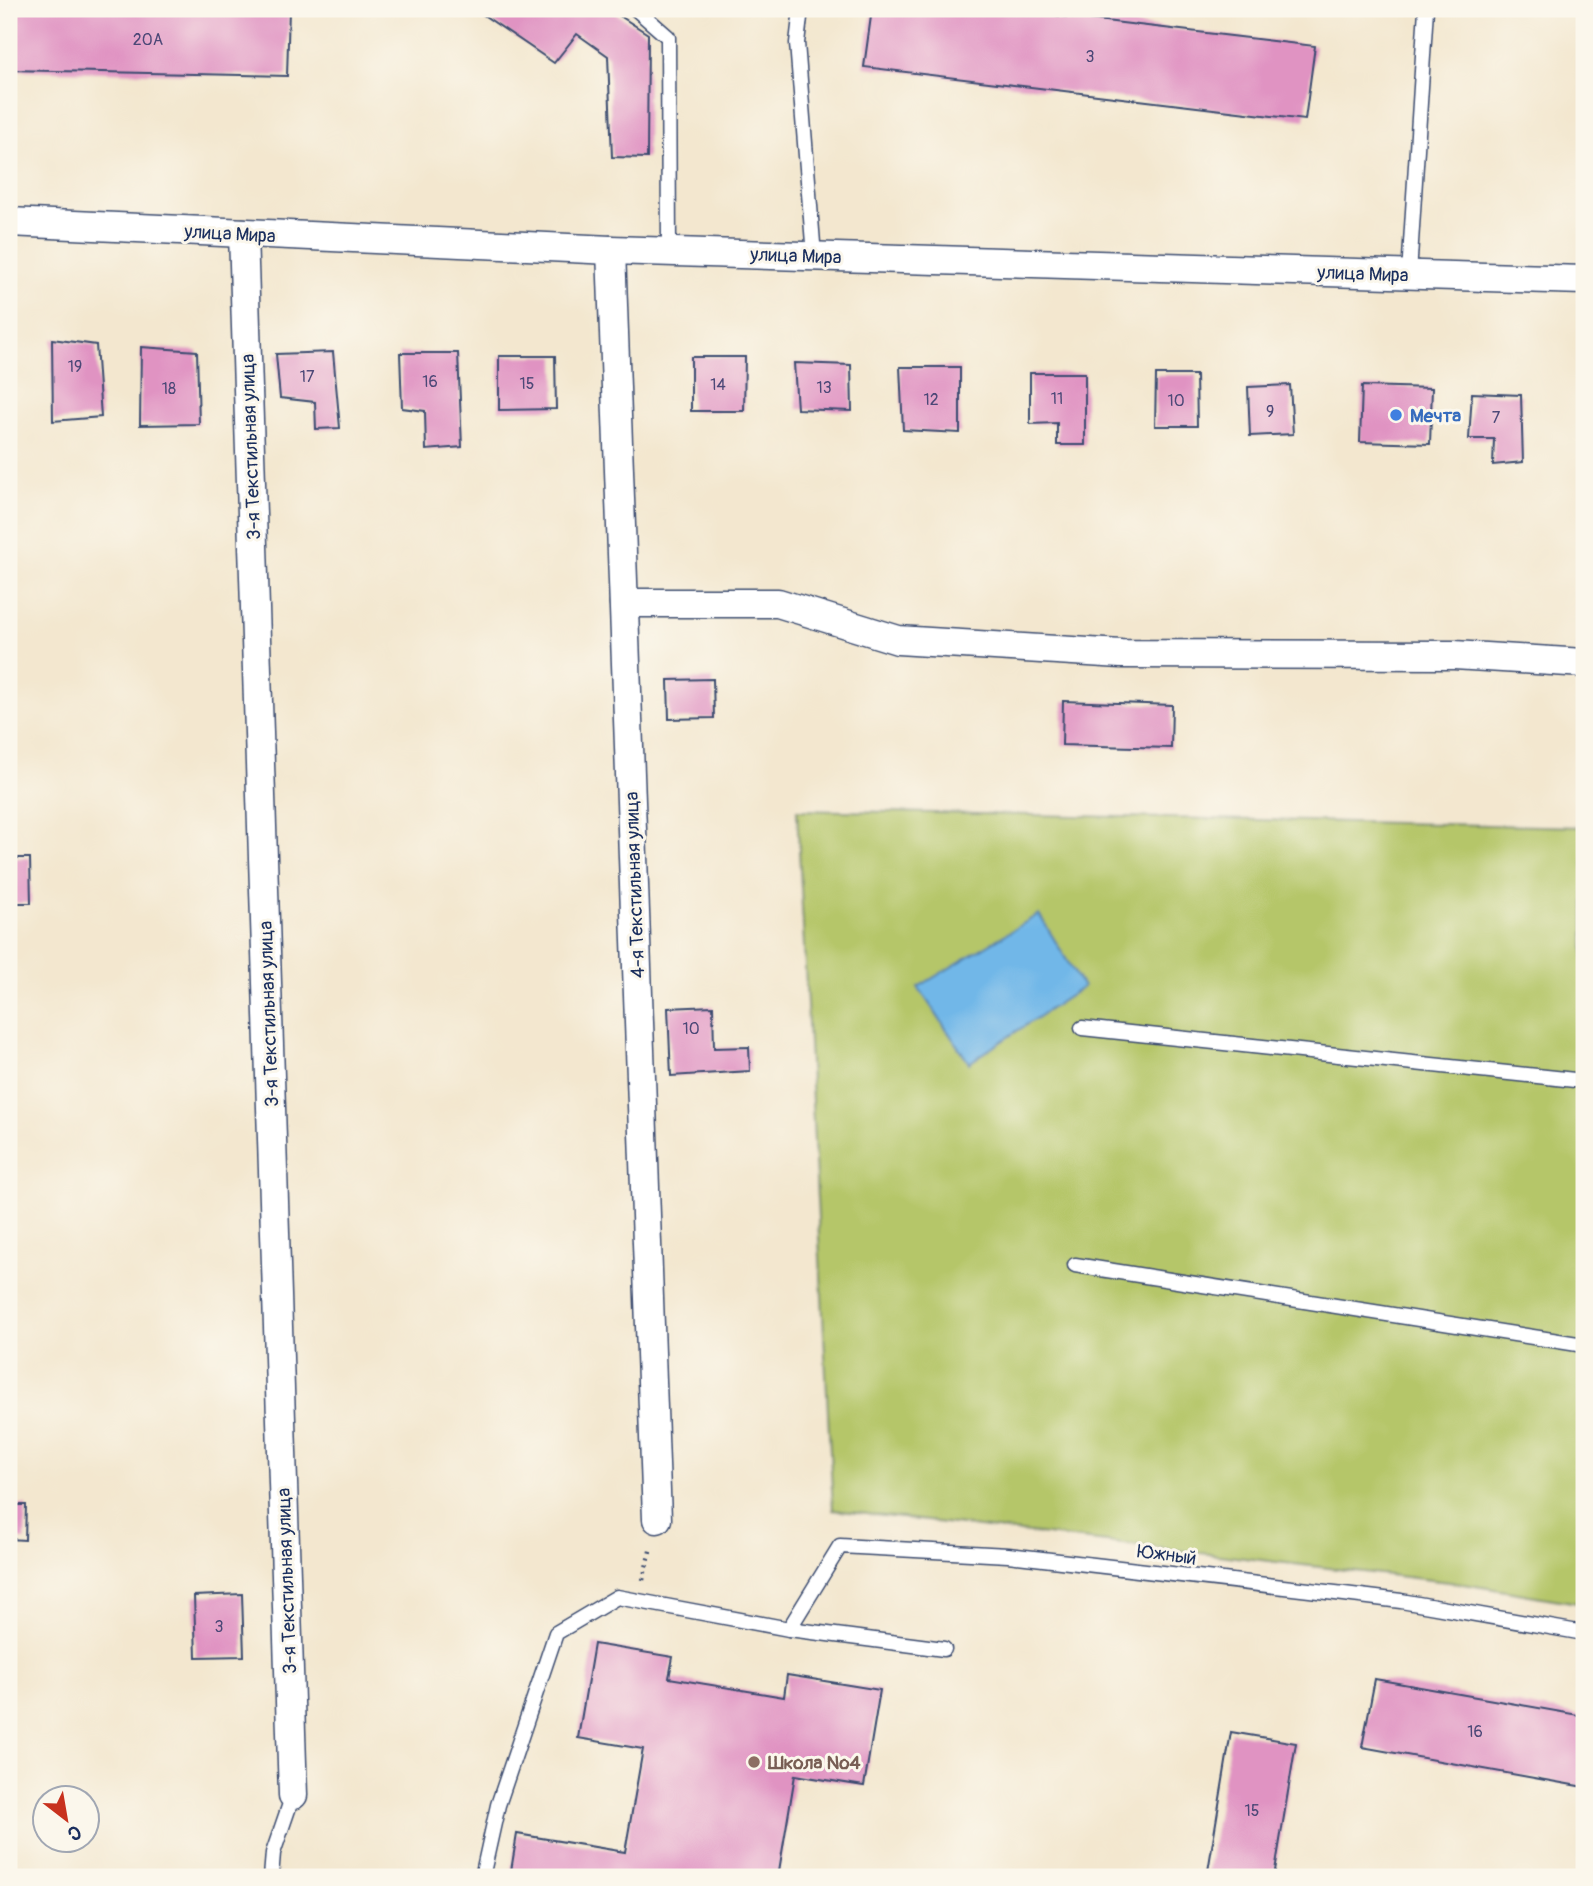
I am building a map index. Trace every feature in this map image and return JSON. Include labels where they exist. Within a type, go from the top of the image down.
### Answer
[{"type":"street","name":"улица Мира","points":[[9,222],[611,250],[1584,280]]},
{"type":"street","name":"3-я Текстильная улица","points":[[243,233],[293,1795]]},
{"type":"street","name":"4-я Текстильная улица","points":[[611,250],[657,1519]]},
{"type":"street","points":[[624,603],[778,603],[898,640],[1121,654],[1454,655],[1584,663]]},
{"type":"lane","points":[[636,9],[668,37],[669,251]]},
{"type":"lane","points":[[801,9],[797,43],[814,256]]},
{"type":"lane","points":[[1409,274],[1426,9]]},
{"type":"lane","points":[[1082,1028],[1584,1081]]},
{"type":"lane","points":[[1075,1265],[1584,1345]]},
{"type":"lane","name":"Южный","points":[[789,1629],[840,1546],[1008,1555],[1401,1601],[1584,1633]]},
{"type":"lane","points":[[482,1877],[498,1805],[556,1633],[617,1597],[789,1629],[944,1649]]},
{"type":"lane","points":[[271,1877],[273,1853],[293,1795]]},
{"type":"path","points":[[637,1601],[657,1519]]},
{"type":"green space","points":[[797,810],[1584,827],[1584,1604],[1457,1583],[833,1510]]},
{"type":"water","points":[[1039,914],[1083,987],[969,1063],[918,987]]},
{"type":"building","points":[[9,9],[289,9],[287,76],[9,70]]},
{"type":"building","points":[[485,9],[609,9],[648,34],[647,158],[612,157],[608,56],[577,34],[554,63],[482,14]]},
{"type":"building","points":[[872,9],[1004,9],[1315,46],[1305,120],[864,67]]},
{"type":"building","points":[[52,339],[96,345],[101,417],[53,421]]},
{"type":"building","points":[[141,347],[197,351],[199,424],[140,425]]},
{"type":"building","points":[[333,352],[340,428],[316,429],[315,402],[280,398],[276,354]]},
{"type":"building","points":[[400,353],[458,353],[462,447],[426,450],[425,411],[402,408]]},
{"type":"building","points":[[499,356],[555,356],[556,409],[499,410]]},
{"type":"building","points":[[691,357],[745,357],[744,411],[691,411]]},
{"type":"building","points":[[794,363],[851,365],[852,411],[797,409]]},
{"type":"building","points":[[900,367],[960,367],[960,433],[903,430]]},
{"type":"building","points":[[1030,373],[1085,373],[1085,445],[1057,445],[1057,423],[1030,424]]},
{"type":"building","points":[[1156,375],[1196,375],[1197,426],[1155,426]]},
{"type":"building","points":[[1290,385],[1293,434],[1250,436],[1248,387]]},
{"type":"building","name":"Мечта","points":[[1362,386],[1432,388],[1430,444],[1360,442]]},
{"type":"building","points":[[1472,393],[1521,395],[1523,462],[1493,465],[1494,439],[1469,439]]},
{"type":"building","points":[[713,679],[714,718],[669,719],[668,680]]},
{"type":"building","points":[[1063,701],[1172,705],[1171,748],[1062,745]]},
{"type":"building","points":[[9,858],[30,858],[31,903],[9,903]]},
{"type":"building","points":[[713,1006],[714,1048],[749,1047],[750,1071],[671,1076],[668,1008]]},
{"type":"building","points":[[9,1505],[26,1505],[25,1540],[9,1539]]},
{"type":"building","points":[[242,1594],[244,1656],[196,1657],[194,1596]]},
{"type":"building","name":"Школа №4","points":[[594,1644],[673,1657],[669,1678],[784,1697],[787,1675],[880,1690],[864,1786],[795,1775],[778,1877],[510,1877],[517,1834],[625,1852],[643,1749],[578,1738]]},
{"type":"building","points":[[1375,1679],[1584,1716],[1584,1787],[1362,1747]]},
{"type":"building","points":[[1231,1732],[1296,1743],[1274,1877],[1207,1877]]},
{"type":"place","name":"Мечта","points":[[1396,415]]},
{"type":"place","name":"Школа №4","points":[[754,1762]]}]
